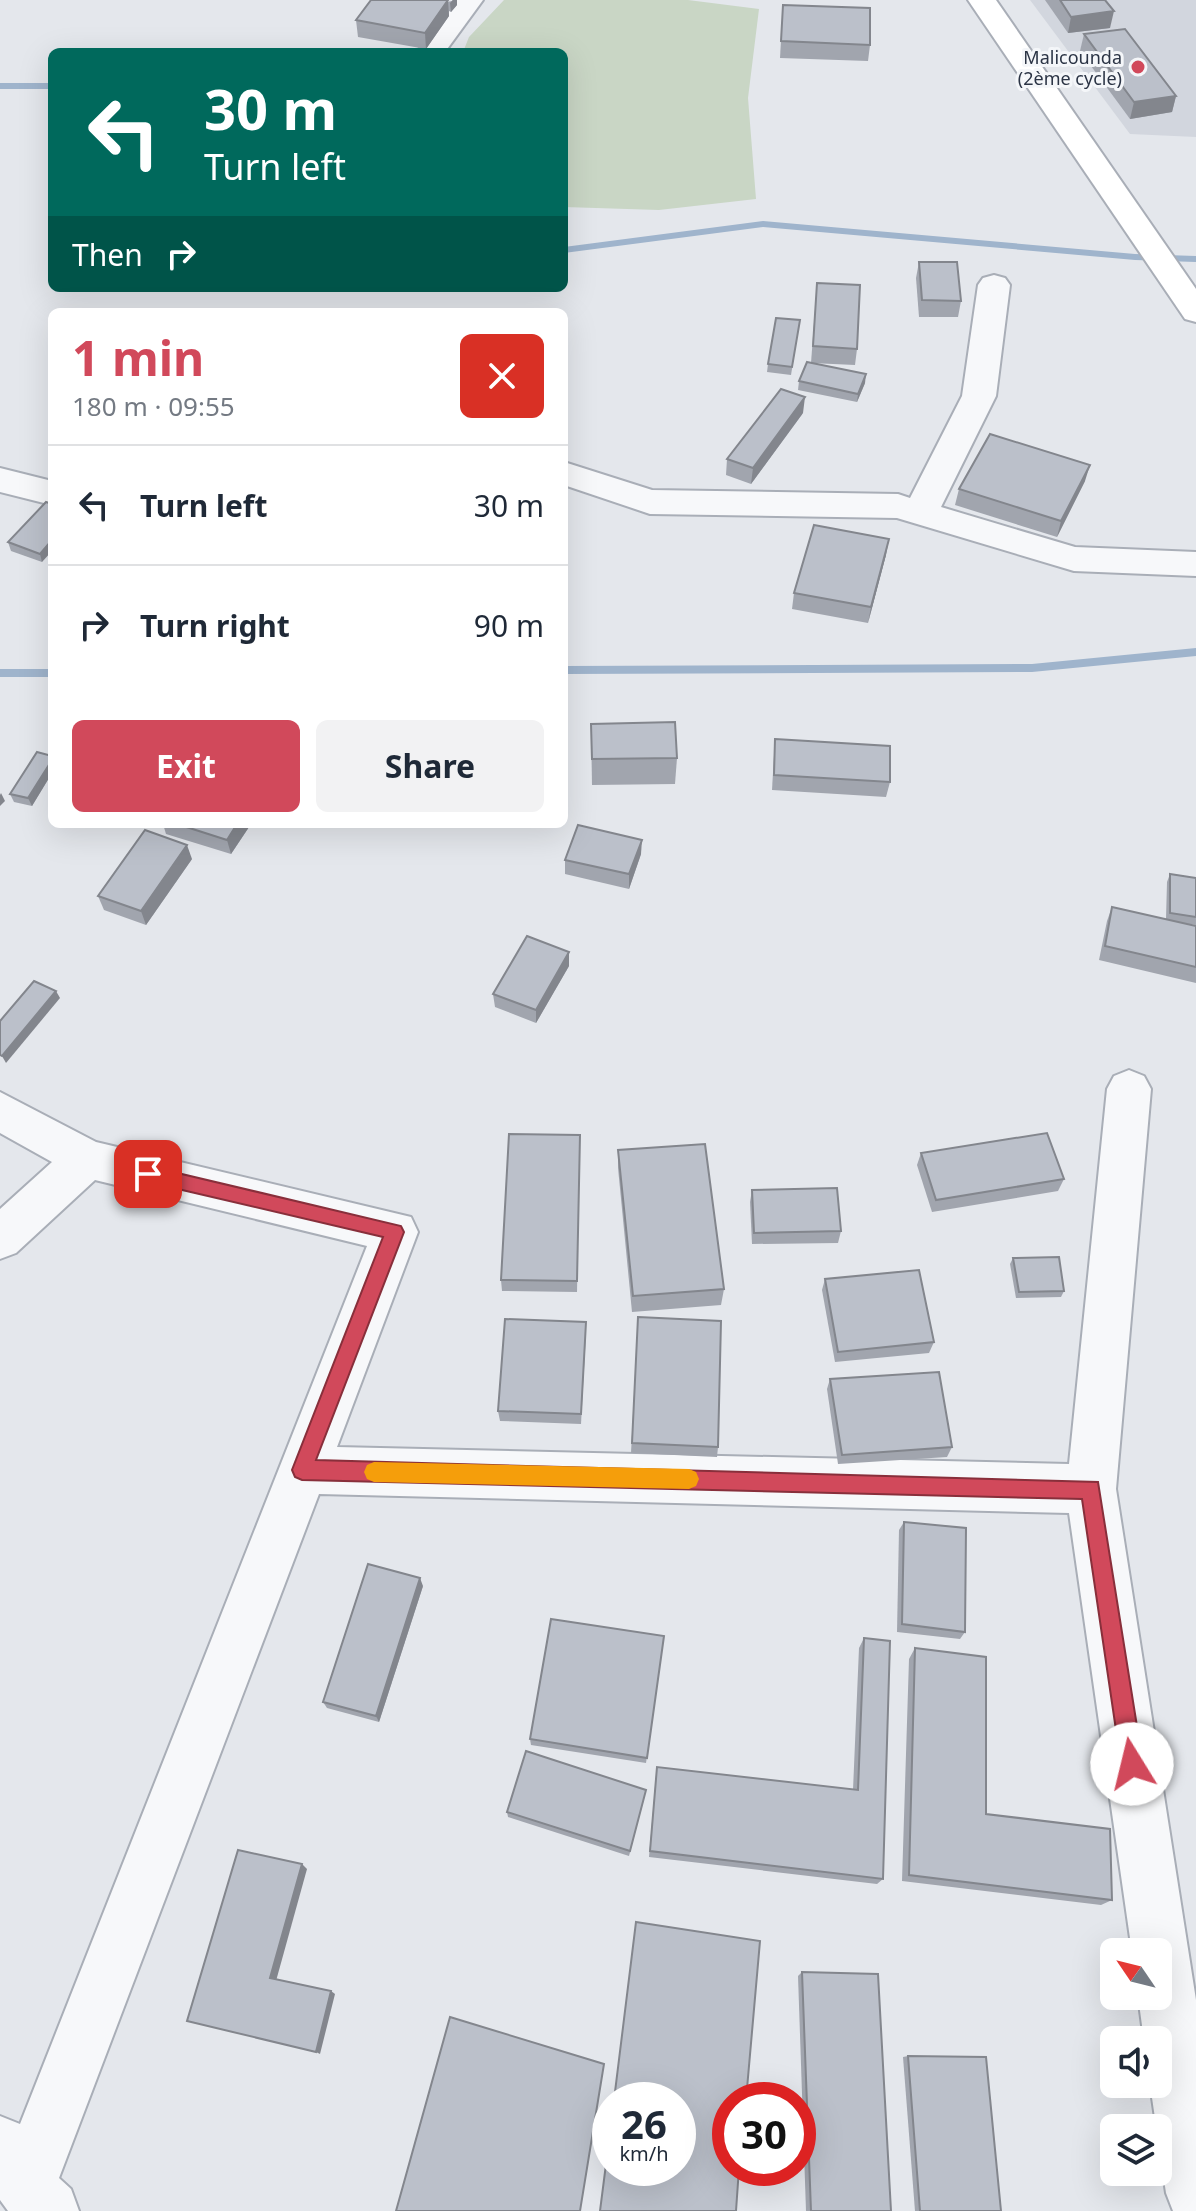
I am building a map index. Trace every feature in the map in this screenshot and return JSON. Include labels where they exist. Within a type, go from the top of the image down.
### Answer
[{"type":"main road","points":[[982,0],[1196,312]]},
{"type":"street","points":[[434,48],[469,0]]},
{"type":"street","points":[[920,513],[979,396],[994,285]]},
{"type":"street","points":[[568,474],[650,502],[898,506],[1074,559],[1196,564]]},
{"type":"street","points":[[0,480],[48,492]]},
{"type":"street","points":[[1129,1089],[1091,1489],[1196,2193]]},
{"type":"street","points":[[0,1111],[87,1159],[395,1232],[25,2181]]},
{"type":"street","points":[[0,1238],[87,1159]]},
{"type":"street","points":[[302,1470],[1091,1489]]},
{"type":"shaded area","name":"Malicounda (2ème cycle)","points":[[1030,0],[1196,0],[1196,137],[1130,134]]},
{"type":"green space","points":[[504,0],[688,0],[759,9],[748,98],[756,199],[659,210],[568,207],[568,48],[465,48],[469,37]]},
{"type":"building","points":[[371,0],[448,0],[425,33],[356,20]]},
{"type":"building","points":[[1060,0],[1105,0],[1114,11],[1071,17]]},
{"type":"building","points":[[783,5],[870,8],[870,45],[781,41]]},
{"type":"building","points":[[1125,29],[1176,96],[1134,102],[1084,34]]},
{"type":"building","points":[[919,262],[957,262],[961,301],[922,300]]},
{"type":"building","points":[[817,283],[860,285],[857,349],[813,346]]},
{"type":"building","points":[[776,318],[800,320],[792,367],[768,364]]},
{"type":"building","points":[[807,362],[866,374],[858,394],[799,381]]},
{"type":"building","points":[[781,389],[805,397],[753,468],[727,459]]},
{"type":"building","points":[[990,434],[1090,465],[1061,521],[959,489]]},
{"type":"building","points":[[48,503],[48,545],[40,554],[8,542]]},
{"type":"building","points":[[814,525],[889,539],[871,607],[794,593]]},
{"type":"building","points":[[675,722],[677,758],[592,759],[591,724]]},
{"type":"building","points":[[775,739],[890,746],[890,782],[774,775]]},
{"type":"building","points":[[37,752],[48,755],[48,766],[28,798],[10,794]]},
{"type":"building","points":[[578,825],[642,840],[629,874],[565,860]]},
{"type":"building","points":[[190,828],[234,828],[227,840]]},
{"type":"building","points":[[145,830],[187,845],[141,911],[98,896]]},
{"type":"building","points":[[1170,874],[1196,878],[1196,917],[1170,913]]},
{"type":"building","points":[[1112,907],[1196,926],[1196,967],[1105,946]]},
{"type":"building","points":[[527,936],[569,952],[536,1010],[493,994]]},
{"type":"building","points":[[34,981],[56,991],[2,1056],[0,1021]]},
{"type":"building","points":[[1047,1133],[1064,1179],[936,1200],[921,1153]]},
{"type":"building","points":[[509,1134],[580,1135],[577,1281],[501,1280]]},
{"type":"building","points":[[705,1144],[724,1289],[633,1296],[618,1150]]},
{"type":"building","points":[[837,1188],[841,1231],[754,1233],[752,1190]]},
{"type":"building","points":[[1059,1257],[1064,1291],[1019,1292],[1013,1258]]},
{"type":"building","points":[[919,1270],[934,1342],[838,1352],[825,1279]]},
{"type":"building","points":[[638,1317],[721,1321],[718,1447],[632,1443]]},
{"type":"building","points":[[505,1319],[586,1322],[581,1414],[498,1411]]},
{"type":"building","points":[[939,1372],[952,1447],[842,1455],[830,1379]]},
{"type":"building","points":[[904,1522],[966,1528],[965,1632],[902,1624]]},
{"type":"building","points":[[368,1564],[420,1578],[376,1716],[323,1702]]},
{"type":"building","points":[[551,1619],[664,1636],[647,1758],[530,1739]]},
{"type":"building","points":[[864,1638],[890,1641],[883,1879],[650,1851],[657,1767],[858,1790]]},
{"type":"building","points":[[915,1648],[986,1657],[986,1814],[1110,1829],[1112,1900],[909,1875]]},
{"type":"building","points":[[526,1751],[646,1790],[630,1851],[507,1812]]},
{"type":"building","points":[[238,1850],[302,1864],[270,1978],[331,1991],[316,2052],[187,2021]]},
{"type":"building","points":[[636,1922],[760,1941],[748,2082],[712,2082],[712,2186],[738,2186],[736,2211],[600,2211],[603,2186],[696,2186],[696,2082],[616,2082]]},
{"type":"building","points":[[802,1972],[878,1974],[891,2211],[811,2211],[810,2186],[816,2186],[816,2082],[806,2082]]},
{"type":"building","points":[[450,2017],[604,2064],[601,2082],[592,2082],[592,2138],[580,2211],[396,2211]]},
{"type":"building","points":[[908,2056],[986,2057],[1001,2211],[920,2211]]},
{"type":"waterway","points":[[0,86],[48,86]]},
{"type":"waterway","points":[[568,249],[763,224],[1135,257],[1196,259]]},
{"type":"waterway","points":[[568,670],[1032,668],[1196,652]]},
{"type":"waterway","points":[[0,673],[48,673]]},
{"type":"slow traffic","points":[[374,1472],[689,1479]]},
{"type":"place","name":"Malicounda (2ème cycle)","points":[[1138,67]]},
{"type":"route","points":[[148,1174],[395,1232],[302,1470],[1091,1489],[1132,1764]]}]
